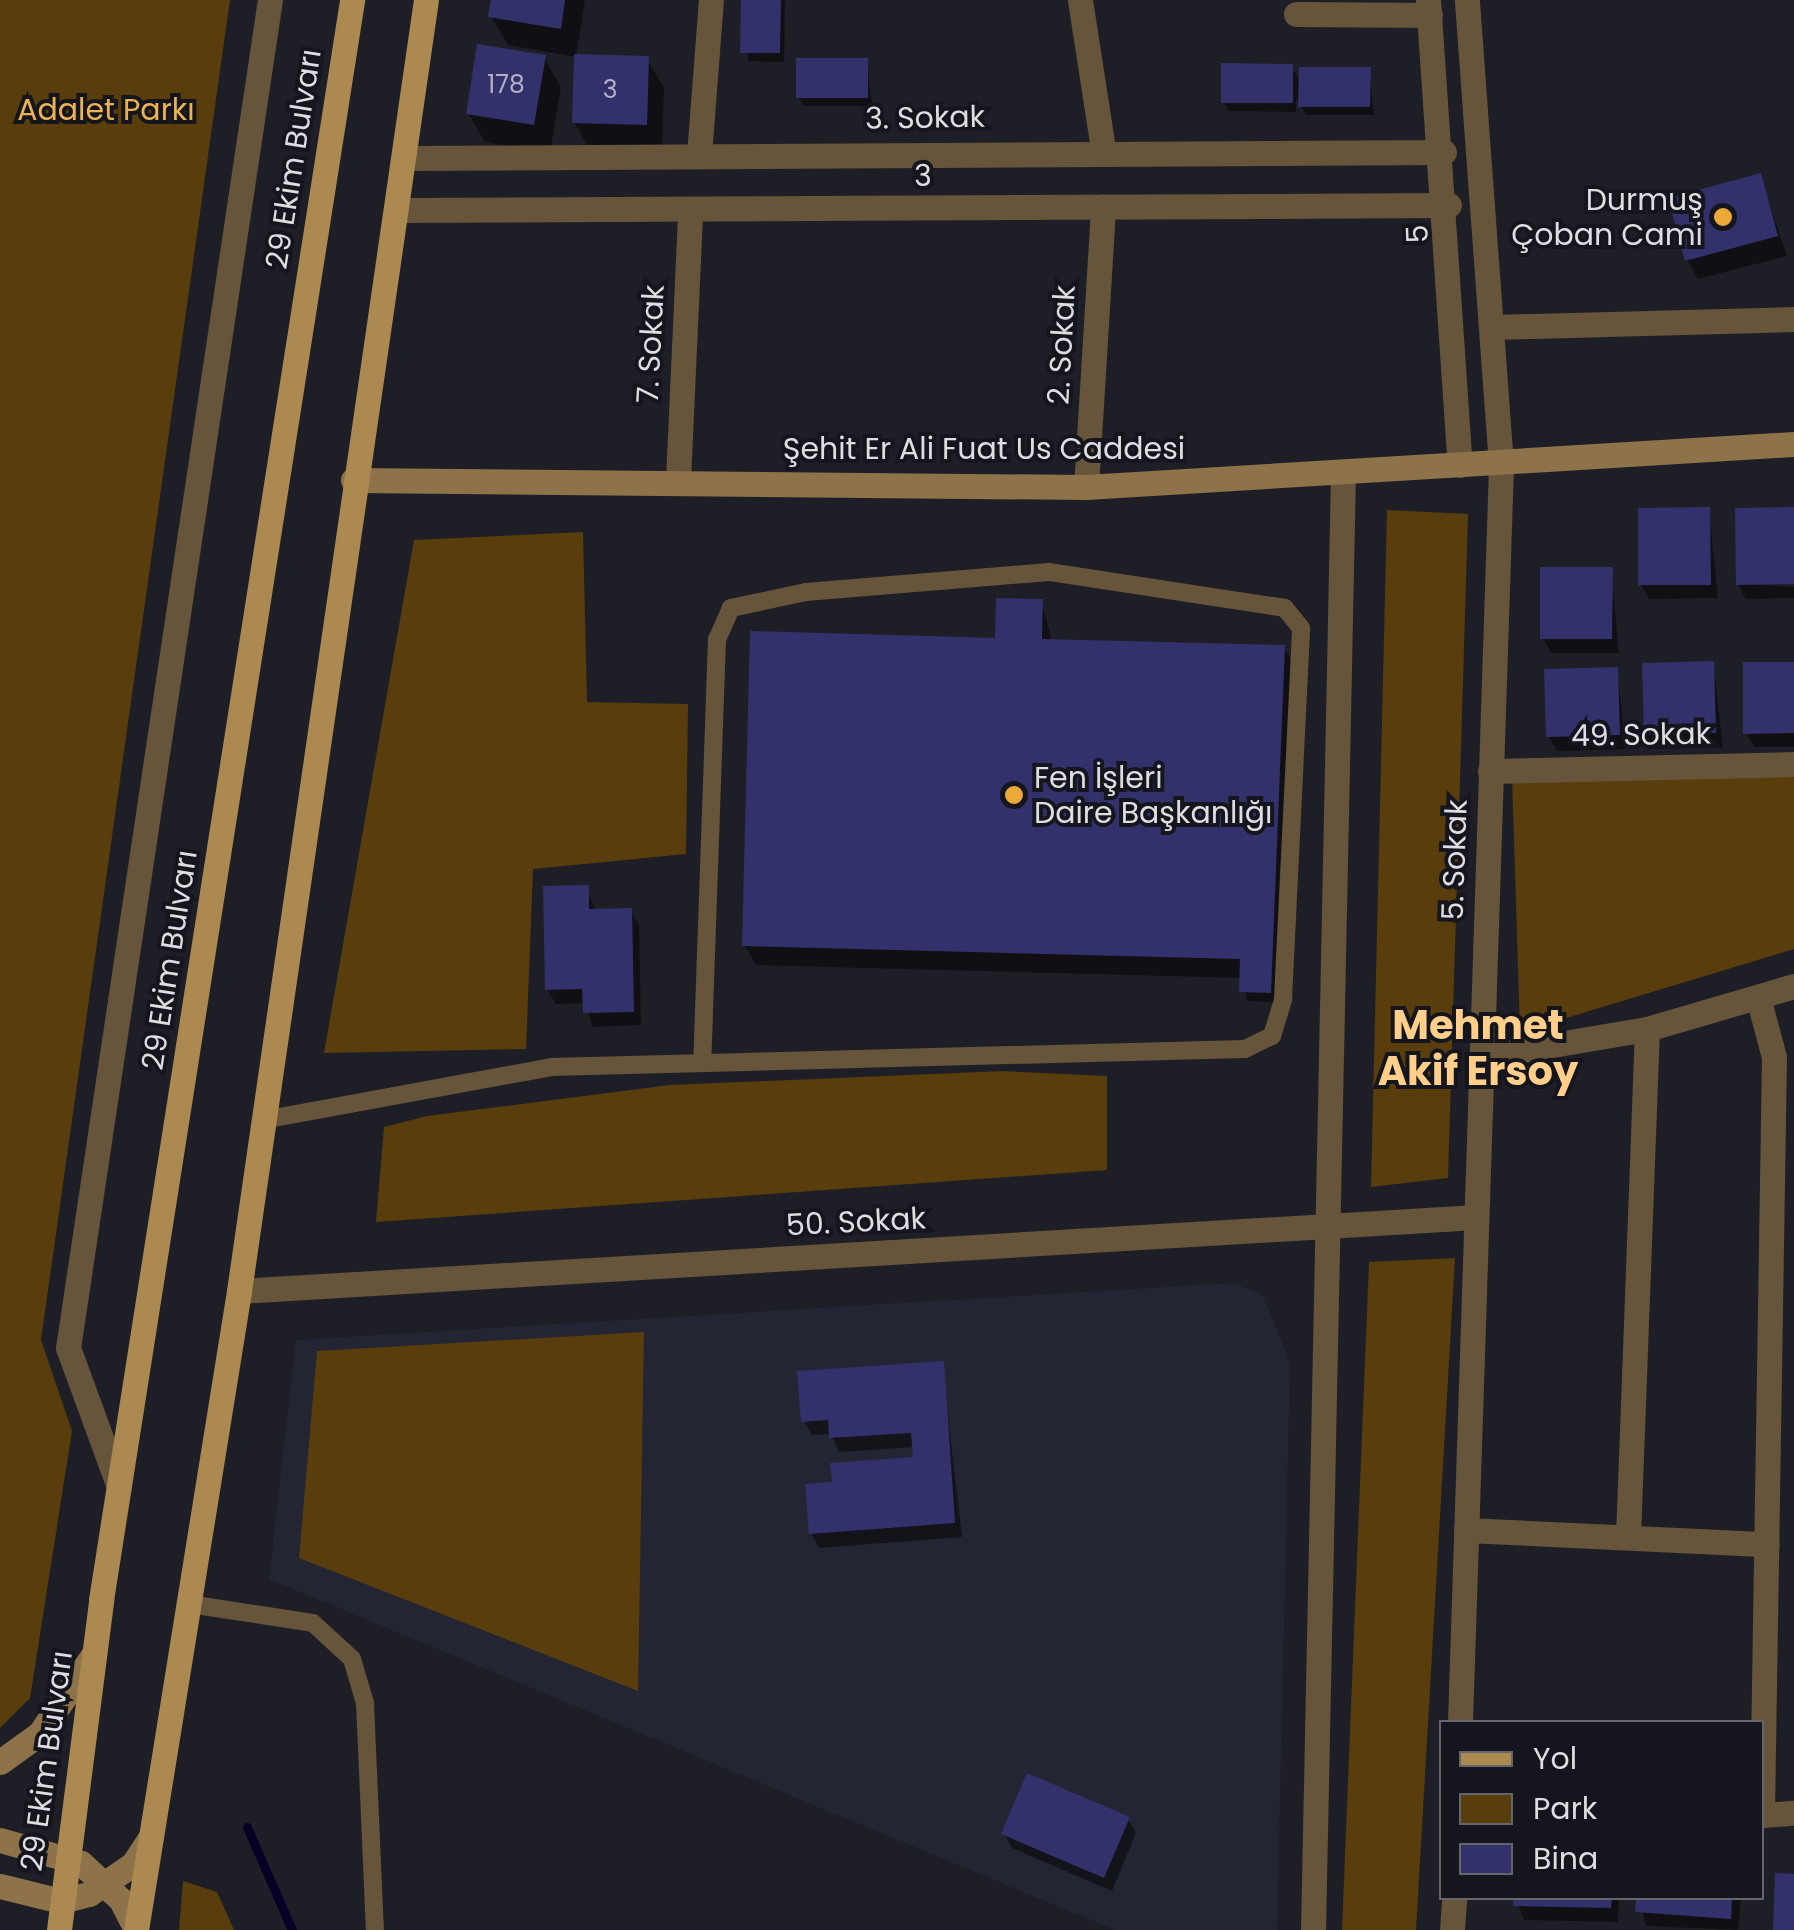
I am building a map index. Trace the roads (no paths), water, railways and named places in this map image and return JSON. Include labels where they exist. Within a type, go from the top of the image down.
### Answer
[{"type":"main road","name":"29 Ekim Bulvarı","points":[[60,1930],[93,1655],[352,0]]},
{"type":"main road","points":[[136,1930],[240,1290],[353,480],[406,158],[426,0]]},
{"type":"street","points":[[119,1488],[68,1348],[270,0]]},
{"type":"street","points":[[699,155],[711,0]]},
{"type":"street","points":[[1080,0],[1103,148]]},
{"type":"street","name":"5. Sokak","points":[[1460,1720],[1501,465],[1467,0]]},
{"type":"street","points":[[1296,14],[1429,7]]},
{"type":"street","name":"5","points":[[1429,7],[1449,205],[1460,465]]},
{"type":"street","name":"3. Sokak","points":[[406,158],[1103,148],[1444,152]]},
{"type":"street","name":"3","points":[[398,210],[690,212],[1449,205]]},
{"type":"street","name":"2. Sokak","points":[[1086,487],[1103,208]]},
{"type":"street","name":"7. Sokak","points":[[678,480],[690,212]]},
{"type":"street","points":[[1491,328],[1794,319]]},
{"type":"street","name":"Şehit Er Ali Fuat Us Caddesi","points":[[353,480],[678,480],[1086,487],[1501,465],[1794,444]]},
{"type":"street","points":[[1313,1930],[1332,1226],[1343,472]]},
{"type":"street","name":"49. Sokak","points":[[1490,771],[1794,764]]},
{"type":"street","points":[[1481,1057],[1647,1029],[1758,1001],[1794,986]]},
{"type":"street","points":[[1758,1001],[1774,1057],[1784,1260],[1767,1544],[1764,1720]]},
{"type":"street","points":[[1628,1537],[1647,1029]]},
{"type":"street","name":"50. Sokak","points":[[240,1290],[1476,1218]]},
{"type":"street","points":[[1466,1530],[1767,1544]]},
{"type":"street","points":[[0,1762],[40,1733],[93,1655]]},
{"type":"street","points":[[1764,1816],[1794,1813]]},
{"type":"street","points":[[0,1886],[61,1900],[106,1884],[151,1836]]},
{"type":"street","points":[[0,1840],[66,1858],[106,1884],[136,1930]]},
{"type":"street","points":[[1452,1930],[1454,1900]]},
{"type":"lane","points":[[263,1120],[551,1067],[1245,1049],[1272,1036],[1283,998],[1302,628],[1285,608],[1050,572],[806,592],[731,608],[716,639],[702,1063]]},
{"type":"lane","points":[[189,1604],[313,1623],[352,1659],[365,1703],[375,1930]]},
{"type":"waterway","points":[[247,1827],[292,1930]]},
{"type":"place","name":"Durmuş Çoban Cami","points":[[1723,217]]},
{"type":"place","name":"Fen İşleri Daire Başkanlığı","points":[[1014,795]]},
{"type":"district","name":"Mehmet Akif Ersoy","points":[[1478,1048]]},
{"type":"park label","name":"Adalet Parkı","points":[[106,110]]}]
